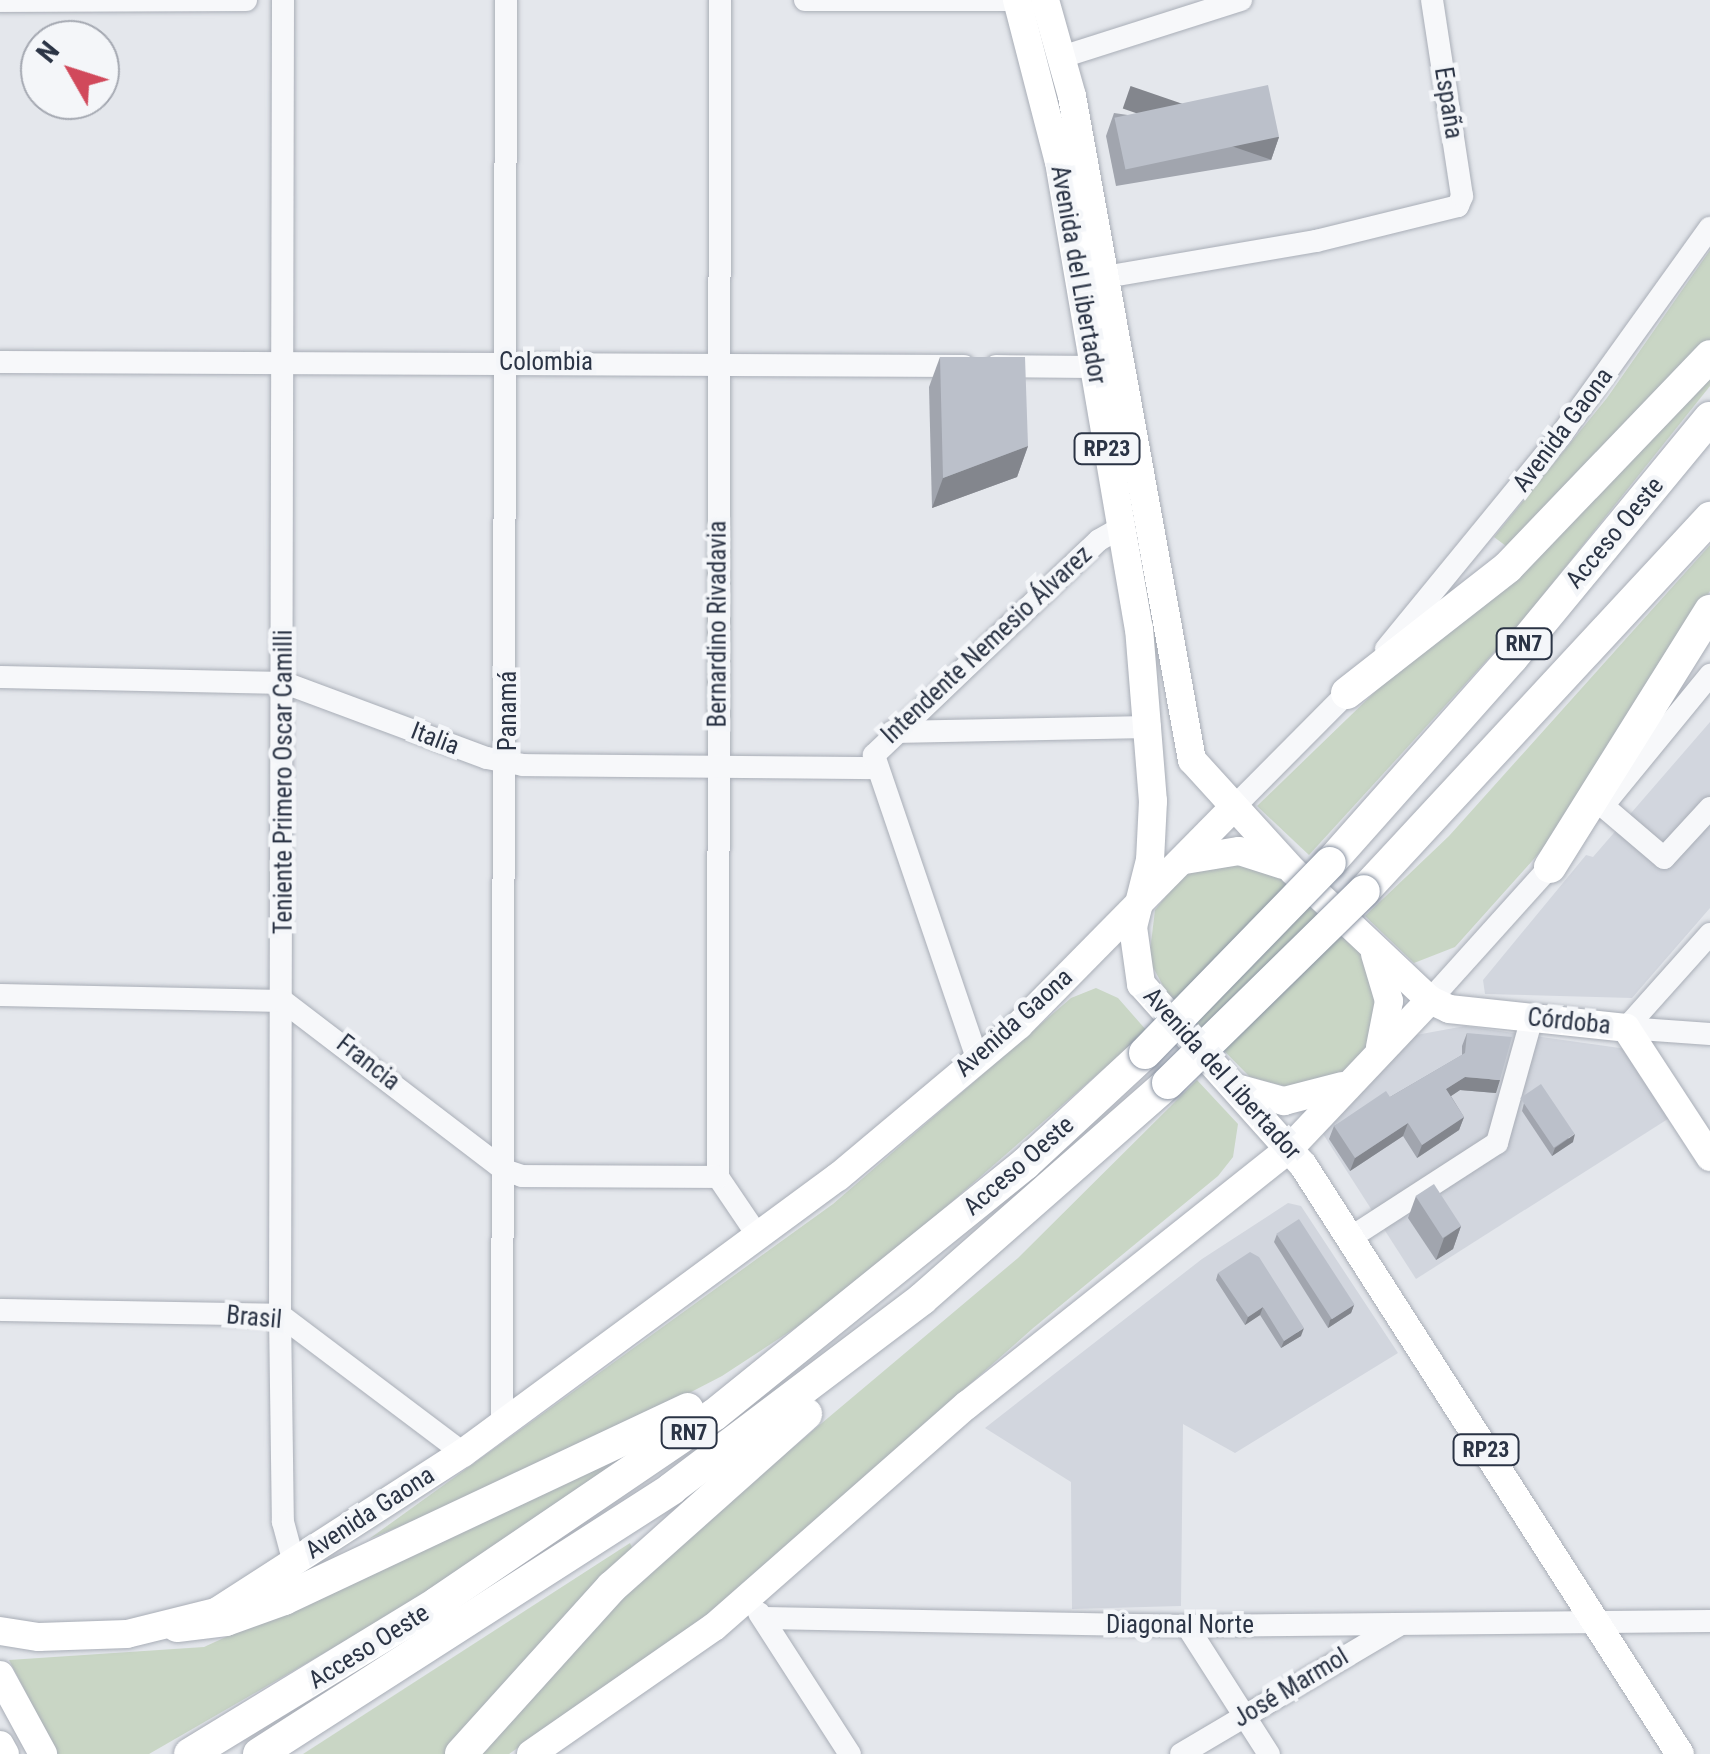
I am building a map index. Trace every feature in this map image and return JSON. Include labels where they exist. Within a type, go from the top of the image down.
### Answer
[{"type":"highway","points":[[1348,694],[1508,567],[1710,356]]},
{"type":"highway","name":"Acceso Oeste","points":[[190,1754],[286,1700],[714,1416],[1025,1164],[1145,1053],[1330,863],[1512,658],[1710,418]]},
{"type":"highway","name":"Acceso Oeste","points":[[259,1754],[658,1498],[922,1299],[1168,1083],[1364,890],[1710,518]]},
{"type":"highway","points":[[1550,867],[1710,611]]},
{"type":"highway","points":[[461,1754],[612,1587],[811,1410],[922,1299]]},
{"type":"highway","points":[[165,1628],[226,1620],[284,1599],[368,1555],[643,1436],[841,1315]]},
{"type":"main road","name":"Avenida del Libertador","points":[[1017,0],[1059,162],[1122,527],[1150,727],[1153,836],[1141,902],[1132,927],[1141,984],[1290,1148],[1680,1754]]},
{"type":"main road","name":"Avenida del Libertador","points":[[1044,0],[1062,58],[1105,277],[1184,744],[1232,809],[1371,949],[1430,1000]]},
{"type":"main road","name":"Avenida Gaona","points":[[39,1636],[165,1628],[216,1612],[463,1453],[758,1236],[977,1058],[1232,809]]},
{"type":"main road","points":[[1182,861],[1239,851],[1293,871]]},
{"type":"main road","points":[[1371,949],[1389,1001],[1376,1056]]},
{"type":"main road","points":[[531,1754],[755,1610],[967,1405],[1290,1148],[1430,1000]]},
{"type":"main road","name":"Córdoba","points":[[1430,1000],[1449,1009],[1626,1028]]},
{"type":"main road","points":[[1626,1028],[1710,1157]]},
{"type":"main road","points":[[1230,1084],[1270,1100],[1298,1101],[1352,1079]]},
{"type":"main road","points":[[0,1630],[39,1636]]},
{"type":"main road","points":[[0,1649],[39,1636]]},
{"type":"main road","points":[[0,1674],[43,1754]]},
{"type":"main road","points":[[0,1745],[5,1754]]},
{"type":"street","points":[[0,1],[246,0]]},
{"type":"street","name":"Teniente Primero Oscar Camilli","points":[[283,0],[285,683],[280,1315],[282,1522],[294,1563]]},
{"type":"street","name":"Panamá","points":[[502,1422],[508,764],[506,0]]},
{"type":"street","name":"Bernardino Rivadavia","points":[[718,1177],[720,0]]},
{"type":"street","points":[[806,0],[1006,0]]},
{"type":"street","points":[[1062,58],[1241,0]]},
{"type":"street","name":"España","points":[[1105,277],[1316,241],[1458,206],[1462,196],[1432,0]]},
{"type":"street","name":"Avenida Gaona","points":[[1232,809],[1348,694],[1562,435],[1710,228]]},
{"type":"street","name":"Colombia","points":[[0,362],[1093,367]]},
{"type":"street","name":"Intendente Nemesio Álvarez","points":[[977,1058],[876,768],[879,744],[1099,540],[1122,527]]},
{"type":"street","points":[[1430,1000],[1603,806],[1710,675]]},
{"type":"street","name":"Italia","points":[[0,677],[285,683],[508,764],[876,768]]},
{"type":"street","points":[[892,732],[1150,727]]},
{"type":"street","points":[[1603,806],[1664,858],[1710,808]]},
{"type":"street","points":[[1626,1028],[1710,934]]},
{"type":"street","points":[[0,995],[283,1000]]},
{"type":"street","name":"Francia","points":[[283,1000],[504,1170]]},
{"type":"street","points":[[1350,1238],[1497,1143],[1532,1018]]},
{"type":"street","name":"Córdoba","points":[[1626,1028],[1710,1034]]},
{"type":"street","points":[[504,1170],[522,1176],[718,1177],[758,1236]]},
{"type":"street","name":"Brasil","points":[[0,1310],[280,1315],[463,1453]]},
{"type":"street","points":[[755,1610],[850,1754]]},
{"type":"street","name":"Diagonal Norte","points":[[755,1610],[1187,1626],[1710,1621]]},
{"type":"street","name":"José Marmol","points":[[1181,1754],[1402,1623]]},
{"type":"street","points":[[1187,1626],[1269,1754]]},
{"type":"shaded area","points":[[1710,722],[1710,908],[1632,998],[1485,994],[1483,980],[1586,855],[1593,857]]},
{"type":"shaded area","points":[[1465,1026],[1627,1049],[1671,1117],[1416,1279],[1323,1134],[1416,1035]]},
{"type":"shaded area","points":[[1288,1203],[1301,1206],[1398,1353],[1235,1453],[1183,1424],[1181,1606],[1072,1609],[1071,1482],[985,1428],[1202,1259]]},
{"type":"green space","points":[[1710,250],[1710,340],[1542,525],[1510,549],[1494,537],[1607,398]]},
{"type":"green space","points":[[1710,368],[1710,386],[1519,625],[1309,855],[1257,806]]},
{"type":"green space","points":[[1710,545],[1710,591],[1566,823],[1455,947],[1414,963],[1365,916],[1449,836]]},
{"type":"green space","points":[[1266,863],[1372,961],[1381,1030],[1355,1070],[1306,1092],[1250,1077],[1167,993],[1149,960],[1155,910],[1191,865]]},
{"type":"green space","points":[[1096,988],[1118,998],[1147,1031],[844,1296],[722,1376],[552,1464],[369,1539],[833,1204],[1071,998]]},
{"type":"green space","points":[[1197,1080],[1238,1124],[1233,1157],[1218,1176],[1032,1329],[717,1608],[509,1754],[478,1754],[645,1572],[1018,1258]]},
{"type":"green space","points":[[627,1454],[442,1585],[149,1754],[58,1754],[9,1660],[204,1647]]},
{"type":"green space","points":[[630,1543],[633,1550],[449,1754],[303,1754]]},
{"type":"building","points":[[1268,85],[1279,137],[1125,169],[1114,118]]},
{"type":"building","points":[[940,357],[1025,357],[1028,446],[943,478]]},
{"type":"building","points":[[1467,1033],[1512,1037],[1500,1080],[1465,1077],[1446,1089],[1464,1117],[1422,1145],[1408,1123],[1355,1158],[1334,1126],[1386,1091],[1390,1097],[1465,1053]]},
{"type":"building","points":[[1541,1084],[1575,1134],[1554,1148],[1520,1098]]},
{"type":"building","points":[[1434,1184],[1461,1226],[1443,1238],[1416,1196]]},
{"type":"building","points":[[1299,1219],[1355,1305],[1332,1319],[1276,1234]]},
{"type":"building","points":[[1250,1252],[1259,1257],[1304,1328],[1284,1341],[1263,1307],[1248,1317],[1218,1273]]}]
